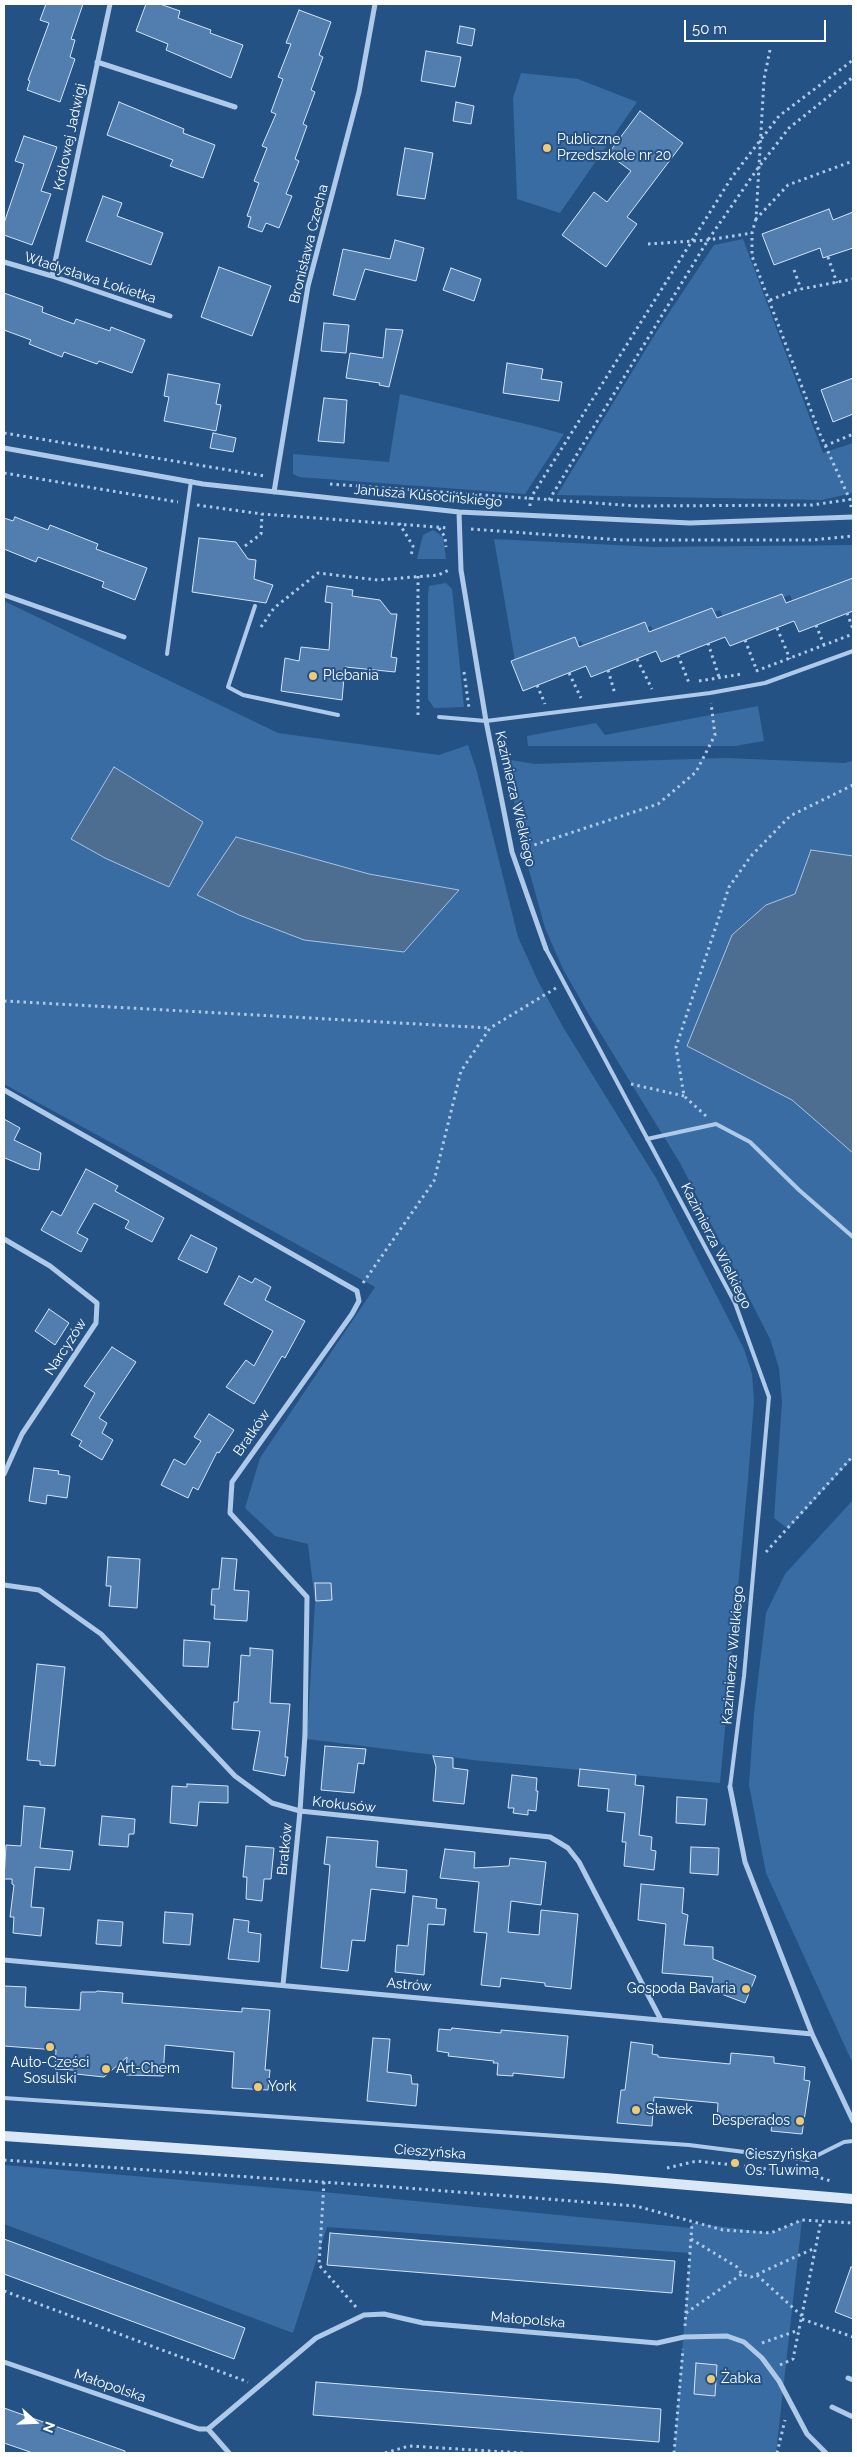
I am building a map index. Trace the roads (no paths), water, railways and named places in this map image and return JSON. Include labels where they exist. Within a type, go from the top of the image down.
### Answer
[{"type":"main road","name":"Cieszyńska","points":[[4,2136],[605,2178],[853,2199]]},
{"type":"street","name":"Królowej Jadwigi","points":[[52,276],[110,4]]},
{"type":"street","name":"Bronisława Czecha","points":[[274,492],[308,286],[359,92],[375,4]]},
{"type":"street","points":[[98,62],[235,107]]},
{"type":"street","name":"Władysława Łokietka","points":[[4,262],[52,276],[170,316]]},
{"type":"street","name":"Janusza Kusocińskiego","points":[[4,448],[191,481],[459,512],[690,524],[853,517]]},
{"type":"street","name":"Kazimierza Wielkiego","points":[[459,512],[461,570],[486,721],[512,852],[546,950]]},
{"type":"street","points":[[4,595],[124,637]]},
{"type":"street","name":"Bratków","points":[[4,1090],[357,1291],[359,1301],[352,1314],[232,1482],[230,1513],[308,1597],[305,1734],[300,1811],[283,1985]]},
{"type":"street","name":"Narcyzów","points":[[4,1239],[50,1266],[97,1303],[96,1323],[22,1434],[4,1474]]},
{"type":"street","name":"Krokusów","points":[[4,1585],[39,1590],[102,1634],[235,1776],[272,1803],[300,1811],[550,1837],[568,1848],[579,1862],[661,2020]]},
{"type":"street","name":"Kazimierza Wielkiego","points":[[730,1787],[745,1862],[812,2034],[853,2121]]},
{"type":"street","name":"Astrów","points":[[4,1960],[812,2034]]},
{"type":"street","name":"Małopolska","points":[[4,2362],[199,2429],[208,2429],[316,2338],[364,2315],[384,2314],[423,2323],[657,2343],[692,2336],[726,2336],[744,2342],[770,2369],[790,2401],[807,2434],[826,2453]]},
{"type":"street","points":[[832,2407],[853,2417]]},
{"type":"street","points":[[208,2429],[230,2453]]},
{"type":"lane","points":[[167,654],[191,481]]},
{"type":"lane","points":[[255,606],[228,687],[243,695],[338,715]]},
{"type":"lane","points":[[439,718],[486,721],[710,693],[765,683],[853,651]]},
{"type":"lane","name":"Kazimierza Wielkiego","points":[[546,950],[735,1303],[769,1397],[752,1567],[744,1676],[730,1787]]},
{"type":"lane","points":[[647,1139],[716,1124],[750,1142],[799,1190],[853,1237]]},
{"type":"lane","points":[[4,2098],[689,2145],[808,2160],[844,2142],[853,2141]]},
{"type":"place","name":"Publiczne Przedszkole nr 20","points":[[547,148]]},
{"type":"place","name":"Plebania","points":[[313,676]]},
{"type":"place","name":"Gospoda Bavaria","points":[[746,1989]]},
{"type":"place","name":"Auto-Cześci Sosulski","points":[[50,2047]]},
{"type":"place","name":"Art-Chem","points":[[106,2069]]},
{"type":"place","name":"York","points":[[258,2087]]},
{"type":"place","name":"Sławek","points":[[636,2110]]},
{"type":"place","name":"Desperados","points":[[800,2121]]},
{"type":"place","name":"Cieszyńska Os. Tuwima","points":[[735,2163]]},
{"type":"place","name":"Żabka","points":[[711,2379]]}]
